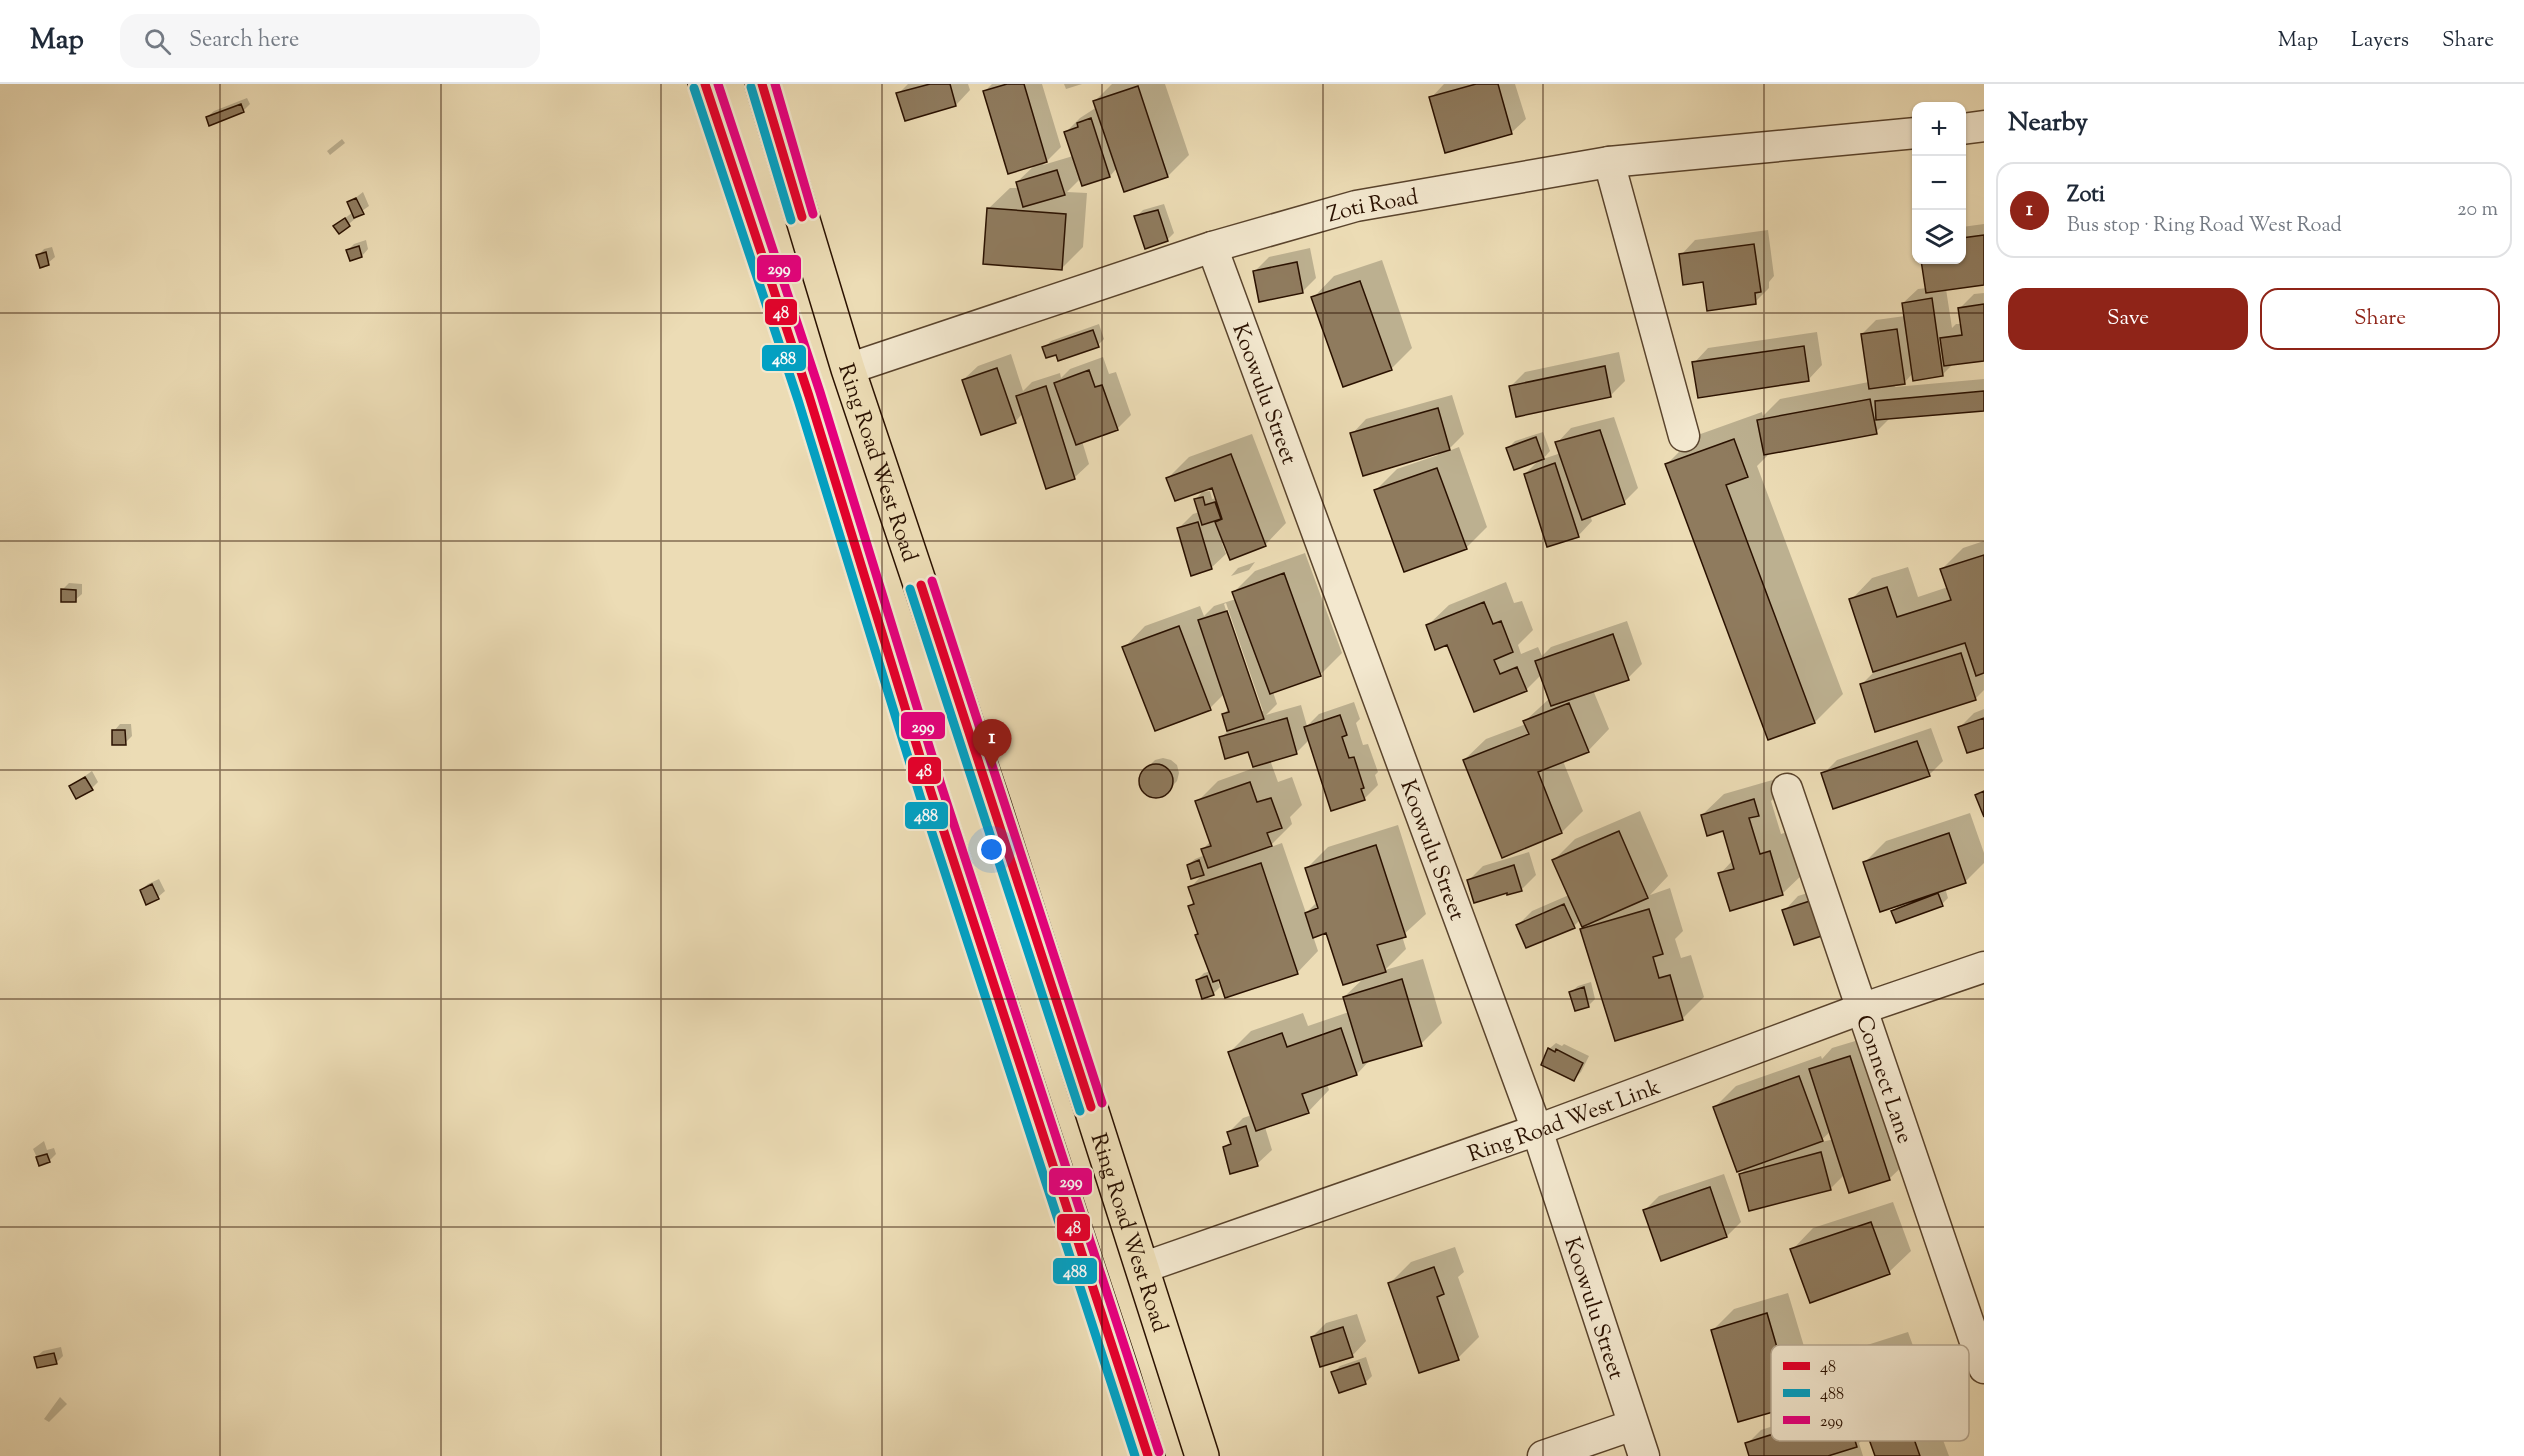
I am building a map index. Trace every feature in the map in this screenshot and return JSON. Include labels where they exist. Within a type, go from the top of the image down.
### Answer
[{"type":"main road","points":[[705,84],[808,396],[931,792],[1124,1375],[1148,1456]]},
{"type":"main road","name":"Ring Road West Road","points":[[762,84],[848,369],[994,805],[1202,1456]]},
{"type":"street","points":[[1966,128],[1984,126]]},
{"type":"street","name":"Zoti Road","points":[[848,369],[1212,247],[1356,206],[1610,162],[1912,133]]},
{"type":"street","points":[[1610,162],[1684,436]]},
{"type":"street","name":"Koowulu Street","points":[[1212,247],[1537,1130],[1644,1456]]},
{"type":"street","name":"Connect Lane","points":[[1787,789],[1984,1368]]},
{"type":"street","name":"Ring Road West Link","points":[[1142,1268],[1537,1130],[1861,1009],[1984,967]]},
{"type":"street","points":[[1543,1456],[1633,1425]]},
{"type":"building","points":[[930,84],[950,84],[956,106],[905,121],[896,93]]},
{"type":"building","points":[[1007,84],[1024,84],[1047,162],[1008,174],[983,91]]},
{"type":"building","points":[[1476,84],[1498,84],[1512,134],[1445,153],[1429,97]]},
{"type":"building","points":[[1138,86],[1168,177],[1124,192],[1093,101]]},
{"type":"building","points":[[241,104],[244,112],[209,126],[206,117]]},
{"type":"building","points":[[1091,118],[1110,177],[1082,186],[1064,132],[1078,127],[1077,123]]},
{"type":"building","points":[[1057,170],[1065,195],[1023,207],[1016,182]]},
{"type":"building","points":[[356,198],[364,214],[354,218],[347,202]]},
{"type":"building","points":[[987,208],[1066,214],[1062,270],[983,264]]},
{"type":"building","points":[[1158,210],[1168,241],[1145,249],[1134,216]]},
{"type":"building","points":[[345,218],[350,226],[339,234],[333,226]]},
{"type":"building","points":[[1984,235],[1984,285],[1926,293],[1922,264],[1966,264],[1966,237]]},
{"type":"building","points":[[1754,244],[1761,292],[1755,293],[1756,304],[1707,311],[1703,282],[1683,285],[1679,254]]},
{"type":"building","points":[[359,246],[362,257],[350,261],[346,250]]},
{"type":"building","points":[[46,252],[49,265],[40,268],[36,255]]},
{"type":"building","points":[[1297,262],[1303,293],[1259,302],[1253,271]]},
{"type":"building","points":[[1360,281],[1392,370],[1343,387],[1311,297]]},
{"type":"building","points":[[1932,298],[1943,376],[1913,381],[1902,303]]},
{"type":"building","points":[[1984,304],[1984,361],[1944,366],[1940,338],[1962,335],[1958,308]]},
{"type":"building","points":[[1897,329],[1905,384],[1869,389],[1861,334]]},
{"type":"building","points":[[1093,330],[1099,347],[1058,361],[1056,355],[1046,358],[1042,347]]},
{"type":"building","points":[[1804,346],[1809,381],[1698,398],[1692,362]]},
{"type":"building","points":[[1605,366],[1611,397],[1516,417],[1509,386]]},
{"type":"building","points":[[997,368],[1016,423],[981,435],[962,380]]},
{"type":"building","points":[[1089,370],[1095,387],[1102,385],[1118,430],[1076,445],[1054,383]]},
{"type":"building","points":[[1046,386],[1075,479],[1046,489],[1016,396]]},
{"type":"building","points":[[1984,391],[1984,411],[1876,420],[1875,401]]},
{"type":"building","points":[[1870,399],[1877,434],[1764,455],[1757,420]]},
{"type":"building","points":[[1438,408],[1450,450],[1363,476],[1350,433]]},
{"type":"building","points":[[1600,430],[1625,504],[1582,520],[1555,442]]},
{"type":"building","points":[[1536,437],[1544,459],[1514,470],[1506,448]]},
{"type":"building","points":[[1734,439],[1748,477],[1726,485],[1815,723],[1768,740],[1665,464]]},
{"type":"building","points":[[1231,454],[1266,546],[1230,560],[1215,522],[1222,519],[1212,488],[1175,501],[1166,478]]},
{"type":"building","points":[[1555,463],[1579,537],[1547,547],[1524,474]]},
{"type":"building","points":[[1437,468],[1467,549],[1404,572],[1374,490]]},
{"type":"building","points":[[1203,497],[1205,505],[1215,502],[1221,519],[1202,525],[1194,499]]},
{"type":"building","points":[[1198,522],[1212,569],[1191,576],[1177,528]]},
{"type":"building","points":[[1984,555],[1984,673],[1976,676],[1965,643],[1873,672],[1849,599],[1887,587],[1897,617],[1951,600],[1940,569]]},
{"type":"building","points":[[1284,573],[1321,676],[1270,694],[1232,592]]},
{"type":"building","points":[[61,589],[76,590],[76,602],[61,602]]},
{"type":"building","points":[[1484,602],[1493,624],[1501,621],[1513,652],[1494,660],[1500,674],[1517,667],[1527,691],[1474,712],[1447,645],[1435,650],[1426,625]]},
{"type":"building","points":[[1227,611],[1264,719],[1227,731],[1222,714],[1229,712],[1198,620]]},
{"type":"building","points":[[1179,626],[1211,710],[1155,731],[1122,647]]},
{"type":"building","points":[[1613,634],[1629,680],[1551,706],[1535,661]]},
{"type":"building","points":[[1961,653],[1976,700],[1875,732],[1860,684]]},
{"type":"building","points":[[1569,703],[1589,752],[1538,772],[1562,833],[1502,858],[1463,760],[1529,734],[1523,721]]},
{"type":"building","points":[[1340,715],[1347,735],[1342,737],[1349,758],[1354,757],[1364,788],[1361,789],[1365,800],[1331,811],[1304,727]]},
{"type":"building","points":[[1287,718],[1297,754],[1253,767],[1248,752],[1225,759],[1219,737]]},
{"type":"building","points":[[1984,718],[1984,748],[1967,753],[1958,727]]},
{"type":"building","points":[[112,730],[125,730],[126,745],[112,745]]},
{"type":"building","points":[[1917,741],[1930,776],[1833,809],[1821,773]]},
{"type":"building","points":[[1156,764],[1168,769],[1173,781],[1168,793],[1156,798],[1144,793],[1139,781],[1144,769]]},
{"type":"building","points":[[85,777],[93,790],[76,799],[69,786]]},
{"type":"building","points":[[1250,782],[1257,802],[1271,798],[1282,828],[1267,833],[1272,846],[1208,868],[1201,849],[1211,846],[1195,801]]},
{"type":"building","points":[[1984,791],[1984,817],[1975,795]]},
{"type":"building","points":[[1754,799],[1759,816],[1749,818],[1760,854],[1770,851],[1783,895],[1730,911],[1718,873],[1734,869],[1723,831],[1707,836],[1701,815]]},
{"type":"building","points":[[1619,831],[1648,898],[1582,927],[1552,860]]},
{"type":"building","points":[[1949,833],[1966,883],[1880,912],[1863,862]]},
{"type":"building","points":[[1376,845],[1406,937],[1377,945],[1386,972],[1343,985],[1326,933],[1313,938],[1305,913],[1318,908],[1305,868]]},
{"type":"building","points":[[1199,860],[1204,875],[1191,879],[1187,865]]},
{"type":"building","points":[[1261,863],[1298,974],[1225,998],[1219,980],[1213,982],[1195,935],[1198,934],[1188,906],[1194,904],[1188,887]]},
{"type":"building","points":[[1514,865],[1522,891],[1474,903],[1467,880]]},
{"type":"building","points":[[152,884],[159,899],[146,905],[140,890]]},
{"type":"building","points":[[1938,893],[1943,906],[1896,923],[1891,911]]},
{"type":"building","points":[[1816,899],[1828,934],[1794,945],[1782,910]]},
{"type":"building","points":[[1564,904],[1575,928],[1526,948],[1516,925]]},
{"type":"building","points":[[1649,909],[1663,954],[1653,957],[1659,978],[1670,975],[1683,1020],[1615,1041],[1580,929]]},
{"type":"building","points":[[1207,976],[1214,995],[1202,999],[1196,980]]},
{"type":"building","points":[[1402,979],[1422,1046],[1363,1063],[1343,997]]},
{"type":"building","points":[[1584,987],[1589,1007],[1575,1011],[1569,992]]},
{"type":"building","points":[[1341,1028],[1357,1075],[1302,1094],[1309,1113],[1256,1131],[1228,1052],[1282,1033],[1287,1047]]},
{"type":"building","points":[[1548,1048],[1555,1052],[1556,1049],[1583,1063],[1574,1081],[1541,1065]]},
{"type":"building","points":[[1850,1056],[1890,1180],[1849,1193],[1809,1069]]},
{"type":"building","points":[[1799,1076],[1823,1141],[1737,1172],[1713,1107]]},
{"type":"building","points":[[1246,1126],[1258,1166],[1230,1174],[1223,1147],[1231,1144],[1227,1132]]},
{"type":"building","points":[[1821,1152],[1831,1190],[1749,1211],[1739,1174]]},
{"type":"building","points":[[47,1154],[50,1162],[39,1166],[36,1157]]},
{"type":"building","points":[[1710,1187],[1727,1237],[1661,1261],[1643,1210]]},
{"type":"building","points":[[1871,1222],[1890,1274],[1810,1303],[1790,1249]]},
{"type":"building","points":[[1434,1267],[1444,1294],[1437,1297],[1459,1360],[1419,1373],[1388,1283]]},
{"type":"building","points":[[1767,1313],[1776,1345],[1771,1345],[1771,1413],[1738,1422],[1711,1330]]},
{"type":"building","points":[[1343,1327],[1353,1357],[1320,1367],[1311,1337]]},
{"type":"building","points":[[54,1353],[57,1364],[37,1368],[34,1357]]},
{"type":"building","points":[[1359,1363],[1366,1384],[1339,1393],[1331,1372]]},
{"type":"building","points":[[1771,1435],[1771,1441],[1855,1441],[1857,1447],[1828,1456],[1749,1456],[1745,1443]]},
{"type":"building","points":[[1870,1441],[1915,1441],[1920,1456],[1875,1456]]},
{"type":"transit line","name":"48","points":[[705,84],[809,396],[931,792],[1148,1456]]},
{"type":"transit line","name":"299","points":[[718,84],[820,392],[942,788],[1159,1452]]},
{"type":"transit line","name":"48","points":[[762,84],[802,217]]},
{"type":"transit line","name":"299","points":[[775,84],[813,214]]},
{"type":"transit line","name":"488","points":[[751,87],[791,220]]},
{"type":"transit line","name":"488","points":[[694,88],[798,400],[920,796],[1135,1456]]},
{"type":"transit line","name":"299","points":[[932,581],[1102,1103]]},
{"type":"transit line","name":"48","points":[[921,585],[1091,1107]]},
{"type":"transit line","name":"488","points":[[910,589],[1080,1111]]},
{"type":"place","name":"Zoti","points":[[992,769]]}]
